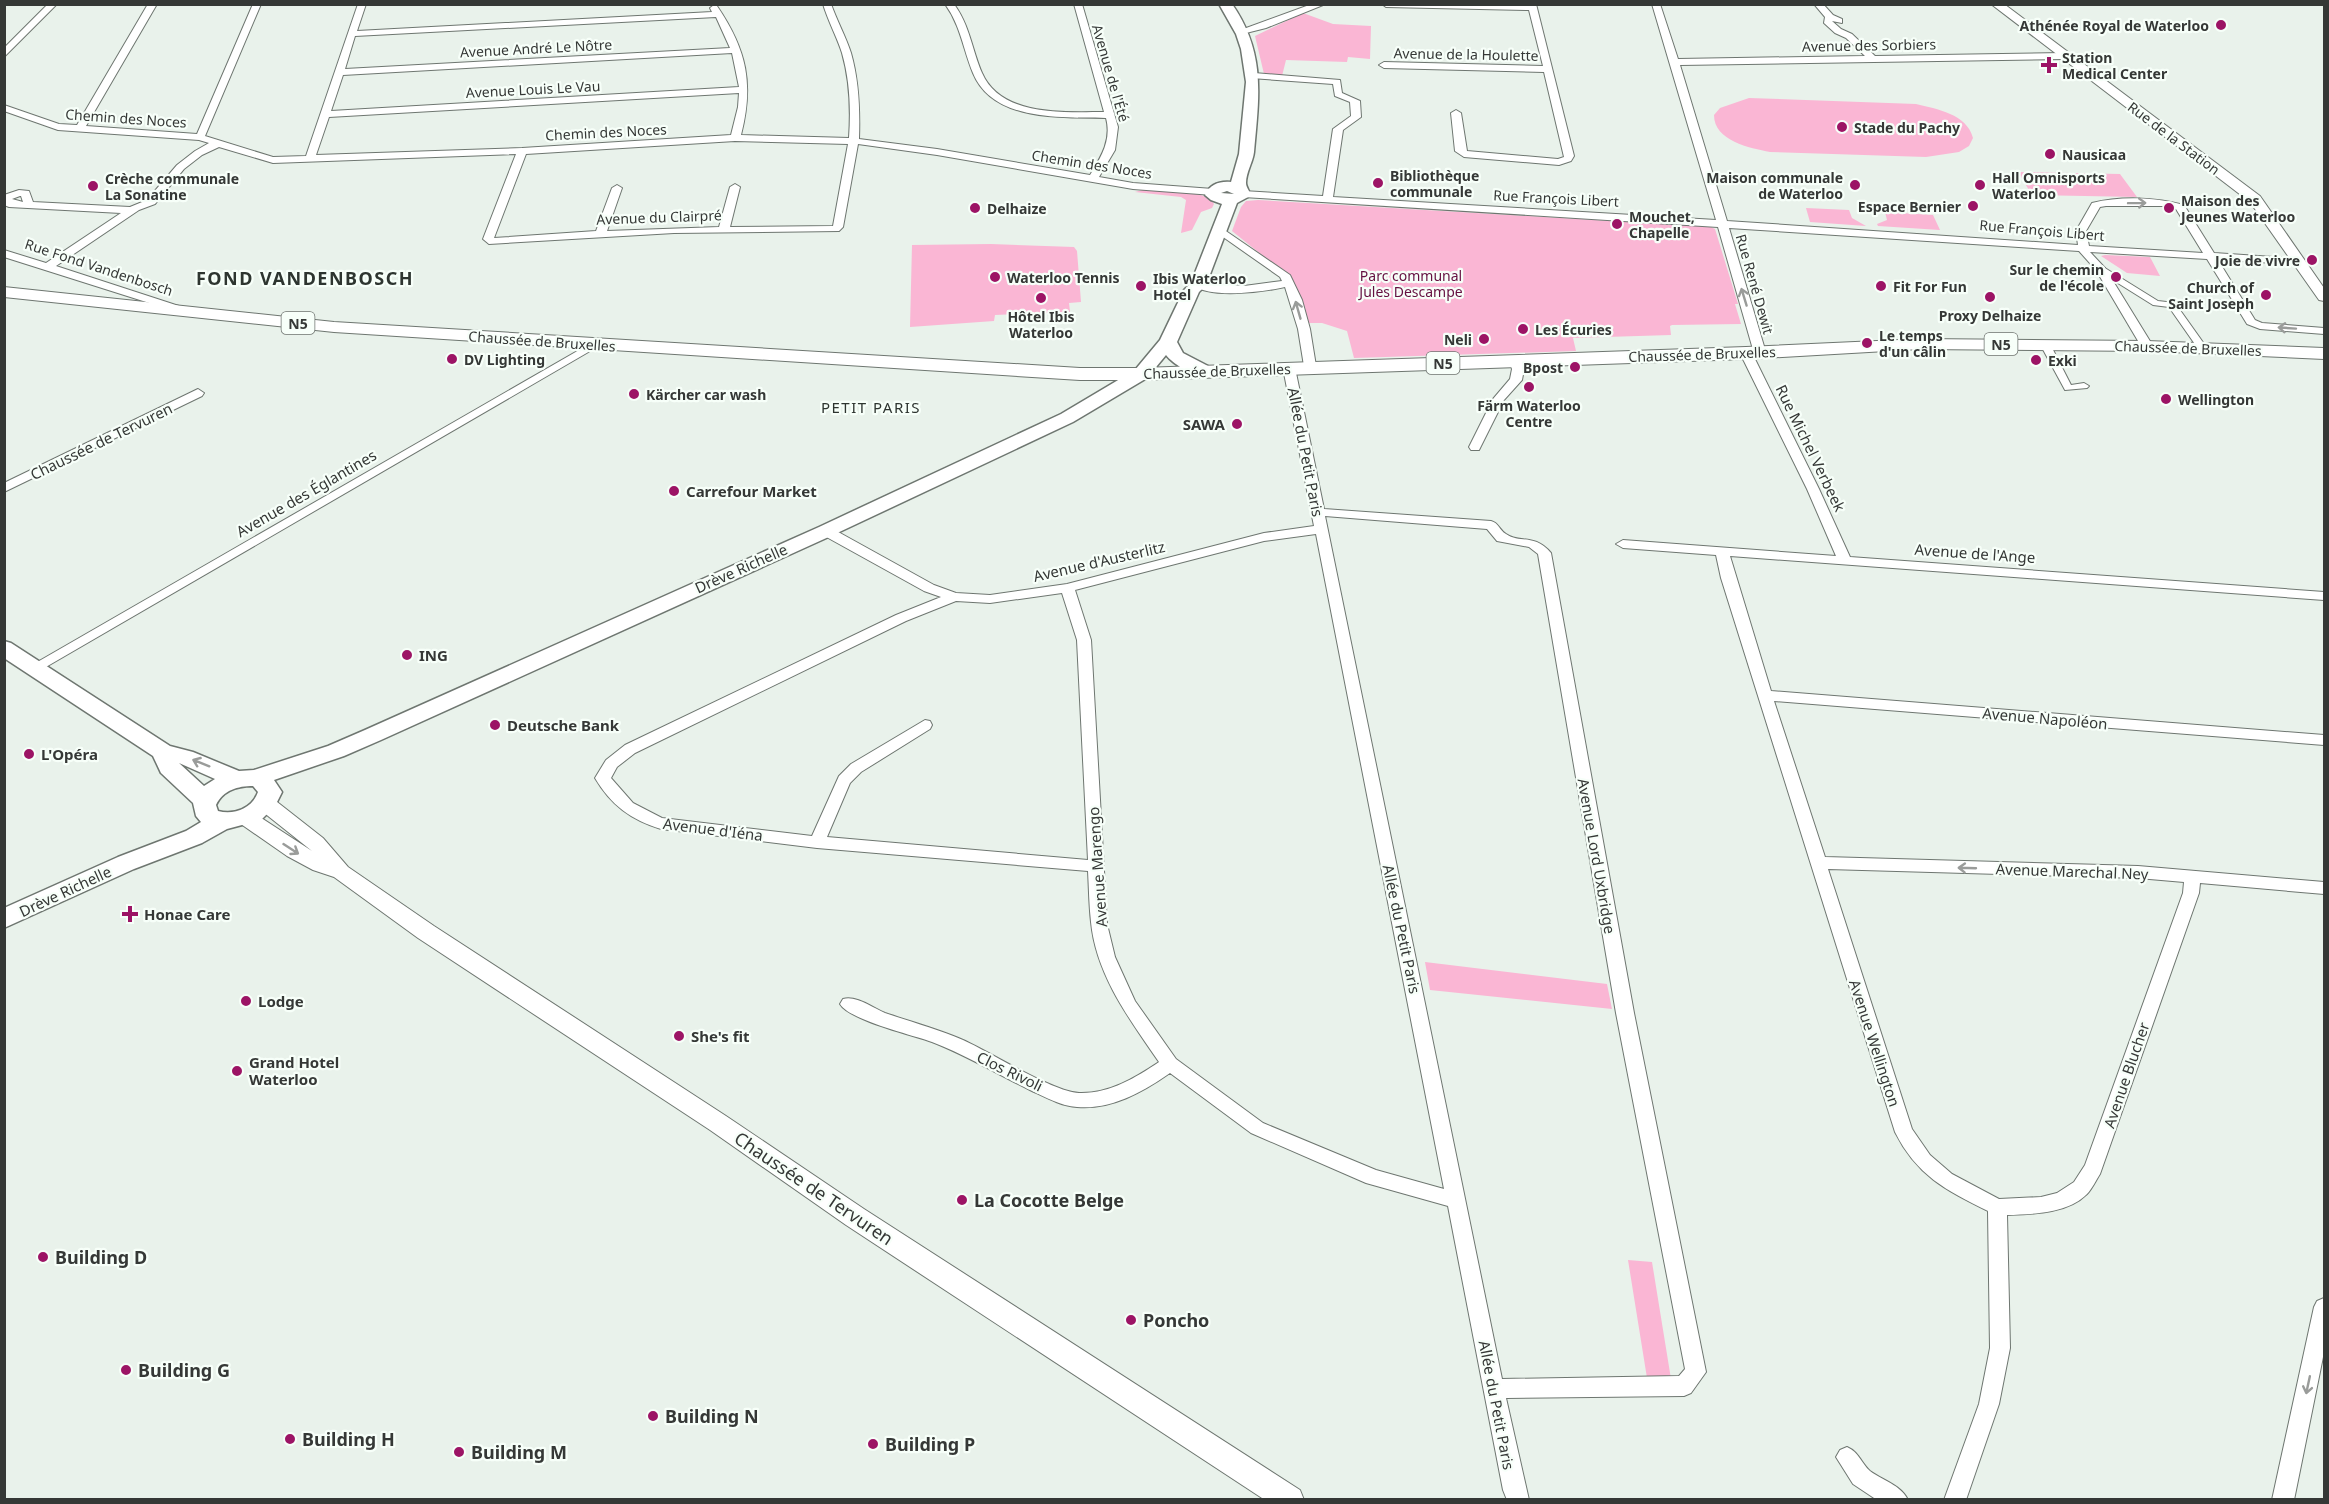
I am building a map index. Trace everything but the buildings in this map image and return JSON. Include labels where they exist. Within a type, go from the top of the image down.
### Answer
[{"type":"main road","points":[[1195,288],[1190,267],[1228,193],[1239,179],[1246,155],[1254,76],[1250,52],[1242,31],[1225,4]]},
{"type":"main road","name":"Drève Richelle","points":[[257,788],[826,531],[1050,427],[1103,398],[1141,374],[1168,342],[1220,230],[1228,193]]},
{"type":"main road","name":"Chaussée de Bruxelles","points":[[4,292],[334,327],[1080,374],[1141,374],[1310,366],[1753,353],[1921,344],[2147,346],[2325,354]]},
{"type":"main road","points":[[1168,342],[1170,350],[1180,361],[1202,370]]},
{"type":"main road","points":[[1080,374],[1098,384],[1103,398]]},
{"type":"main road","name":"Chaussée de Tervuren","points":[[4,648],[162,752],[185,757],[257,788]]},
{"type":"main road","name":"Chaussée de Tervuren","points":[[162,752],[169,767],[219,812]]},
{"type":"main road","points":[[218,787],[257,788],[219,812],[218,787]]},
{"type":"main road","name":"Drève Richelle","points":[[4,919],[126,863],[166,850],[219,812]]},
{"type":"street","points":[[4,54],[53,4]]},
{"type":"street","points":[[79,130],[153,4]]},
{"type":"street","points":[[132,209],[132,201],[142,195],[198,136],[257,4]]},
{"type":"street","points":[[310,159],[362,4]]},
{"type":"street","points":[[711,4],[727,28],[743,90],[742,113],[735,138]]},
{"type":"street","points":[[827,4],[846,54],[854,94],[855,141]]},
{"type":"street","points":[[949,4],[965,30],[978,74],[990,94],[1000,101],[1024,109],[1067,114],[1110,115]]},
{"type":"street","name":"Avenue de l'Été","points":[[1077,4],[1113,127],[1110,150],[1092,180]]},
{"type":"street","points":[[1386,4],[1533,6],[1569,156],[1564,161],[1464,154],[1460,151],[1456,113]]},
{"type":"street","name":"Rue René Dewit","points":[[1656,4],[1722,223],[1753,353]]},
{"type":"street","points":[[1818,4],[1830,16],[1827,21],[1838,31],[1849,36],[1872,58]]},
{"type":"street","name":"Rue de la Station","points":[[1996,4],[2255,199],[2325,297]]},
{"type":"street","points":[[1242,31],[1268,27],[1293,9],[1320,5]]},
{"type":"street","points":[[352,34],[718,14]]},
{"type":"street","name":"Avenue André Le Nôtre","points":[[339,72],[734,50]]},
{"type":"street","name":"Avenue des Sorbiers","points":[[1675,62],[2064,56]]},
{"type":"street","name":"Avenue de la Houlette","points":[[1384,65],[1547,69]]},
{"type":"street","points":[[1254,76],[1337,81],[1338,94],[1355,101],[1356,117],[1338,129],[1328,199]]},
{"type":"street","name":"Avenue Louis Le Vau","points":[[325,114],[743,90]]},
{"type":"street","name":"Chemin des Noces","points":[[4,108],[41,123],[79,130],[198,136],[273,160],[522,151],[735,138],[855,141],[959,156],[1133,186],[1228,193]]},
{"type":"street","name":"Avenue du Clairpré","points":[[522,151],[489,241],[601,233],[724,229],[835,229],[838,226],[855,141]]},
{"type":"street","points":[[49,266],[132,209],[151,202],[157,192],[187,161],[202,149],[219,143]]},
{"type":"street","points":[[724,229],[735,187]]},
{"type":"street","points":[[601,233],[617,188]]},
{"type":"street","name":"Rue François Libert","points":[[1228,193],[1722,223],[2082,247],[2111,251],[2299,261]]},
{"type":"street","points":[[2202,348],[2172,305],[2156,303],[2100,268],[2085,253],[2082,247],[2081,231],[2096,205],[2166,203],[2180,207],[2251,322],[2260,326],[2325,330]]},
{"type":"street","points":[[29,204],[132,209]]},
{"type":"street","points":[[1220,230],[1285,275],[1304,329],[1310,366]]},
{"type":"street","name":"Rue Fond Vandenbosch","points":[[5,254],[49,266],[184,311]]},
{"type":"street","points":[[2100,268],[2147,346]]},
{"type":"street","points":[[1195,288],[1268,289],[1289,282]]},
{"type":"street","points":[[2045,344],[2068,388],[2084,386]]},
{"type":"street","name":"Avenue des Églantines","points":[[34,668],[593,345]]},
{"type":"street","name":"Rue Michel Verbeek","points":[[1753,353],[1844,559]]},
{"type":"street","points":[[1475,447],[1499,399],[1516,380],[1518,369],[1515,361]]},
{"type":"street","name":"Allée du Petit Paris","points":[[1289,368],[1515,1496]]},
{"type":"street","name":"Chaussée de Tervuren","points":[[4,488],[198,393]]},
{"type":"street","name":"Avenue d'Austerlitz","points":[[826,531],[929,588],[954,597],[990,599],[1067,588],[1320,521]]},
{"type":"street","name":"Avenue Lord Uxbridge","points":[[1320,521],[1491,525],[1502,538],[1533,544],[1544,553],[1624,1013],[1696,1372],[1684,1386],[1495,1389]]},
{"type":"street","name":"Avenue de l'Ange","points":[[1623,544],[2325,596]]},
{"type":"street","name":"Avenue Wellington","points":[[1722,551],[1728,578],[1904,1132],[1923,1161],[1945,1180],[1997,1207]]},
{"type":"street","name":"Avenue Marengo","points":[[1067,588],[1084,640],[1099,924],[1107,957],[1128,1004],[1170,1064],[1257,1128],[1373,1178],[1455,1200]]},
{"type":"street","name":"Avenue d'Iéna","points":[[954,597],[901,618],[630,748],[611,764],[603,778],[610,791],[636,815],[661,824],[817,842],[1095,866]]},
{"type":"street","name":"Avenue Napoléon","points":[[1765,695],[2325,740]]},
{"type":"street","points":[[817,842],[844,780],[856,768],[925,725]]},
{"type":"street","name":"Chaussée de Tervuren","points":[[257,788],[331,857],[341,872]]},
{"type":"street","name":"Chaussée de Tervuren","points":[[219,812],[320,866],[341,872],[426,932],[718,1123],[855,1217],[1290,1500]]},
{"type":"street","name":"Avenue Marechal Ney","points":[[1818,863],[2138,872],[2325,888]]},
{"type":"street","name":"Avenue Blucher","points":[[1997,1207],[2041,1205],[2062,1200],[2081,1188],[2093,1168],[2190,893],[2193,877]]},
{"type":"street","name":"Clos Rivoli","points":[[849,1004],[869,1017],[913,1028],[949,1041],[1050,1091],[1075,1100],[1100,1099],[1116,1094],[1141,1083],[1170,1064]]},
{"type":"street","points":[[1955,1500],[1989,1404],[2000,1348],[1997,1207]]},
{"type":"street","points":[[2283,1500],[2325,1307]]},
{"type":"street","points":[[1847,1457],[1861,1477],[1897,1500]]},
{"type":"green space","points":[[1303,13],[1333,24],[1371,26],[1370,59],[1348,57],[1347,62],[1286,60],[1282,76],[1264,74],[1255,36]]},
{"type":"green space","name":"Stade du Pachy","points":[[1749,98],[1916,104],[1958,118],[1965,123],[1973,138],[1969,146],[1959,152],[1926,157],[1770,152],[1734,142],[1720,131],[1716,124],[1714,115],[1720,108]]},
{"type":"green space","points":[[2018,172],[2120,174],[2137,197],[2032,195]]},
{"type":"green space","points":[[1146,189],[1193,193],[1209,199],[1214,204],[1212,208],[1201,212],[1192,230],[1181,233],[1186,200],[1181,197],[1135,192]]},
{"type":"green space","name":"Parc communal Jules Descampe","points":[[1246,201],[1711,227],[1715,229],[1738,304],[1735,304],[1741,324],[1672,325],[1670,326],[1671,335],[1573,338],[1576,351],[1354,358],[1347,331],[1322,323],[1306,323],[1289,277],[1232,231],[1241,207]]},
{"type":"green space","points":[[1806,208],[1849,210],[1852,218],[1866,226],[1810,222]]},
{"type":"green space","points":[[1885,212],[1933,215],[1940,230],[1878,226],[1877,224],[1887,220]]},
{"type":"green space","name":"Waterloo Tennis","points":[[991,244],[1074,247],[1077,251],[1081,302],[1069,303],[1070,312],[995,315],[994,321],[910,327],[912,245]]},
{"type":"green space","points":[[2101,256],[2150,257],[2160,276],[2127,273]]},
{"type":"green space","points":[[1425,962],[1607,984],[1612,1009],[1430,990]]},
{"type":"green space","points":[[1628,1260],[1652,1262],[1671,1379],[1647,1378]]},
{"type":"place","name":"Athénée Royal de Waterloo","points":[[2221,25]]},
{"type":"place","name":"Station Medical Center","points":[[2049,65]]},
{"type":"place","name":"Stade du Pachy","points":[[1842,127]]},
{"type":"place","name":"Nausicaa","points":[[2050,154]]},
{"type":"place","name":"Bibliothèque communale","points":[[1378,183]]},
{"type":"place","name":"Maison communale de Waterloo","points":[[1855,185]]},
{"type":"place","name":"Hall Omnisports Waterloo","points":[[1980,185]]},
{"type":"place","name":"Crèche communale La Sonatine","points":[[93,186]]},
{"type":"place","name":"Espace Bernier","points":[[1973,206]]},
{"type":"place","name":"Delhaize","points":[[975,208]]},
{"type":"place","name":"Maison des Jeunes Waterloo","points":[[2169,208]]},
{"type":"place","name":"Mouchet, Chapelle","points":[[1617,224]]},
{"type":"place","name":"Joie de vivre","points":[[2312,260]]},
{"type":"place","name":"Waterloo Tennis","points":[[995,277]]},
{"type":"place","name":"Sur le chemin de l'école","points":[[2116,277]]},
{"type":"place","name":"Ibis Waterloo Hotel","points":[[1141,286]]},
{"type":"place","name":"Fit For Fun","points":[[1881,286]]},
{"type":"place","name":"Church of Saint Joseph","points":[[2266,295]]},
{"type":"place","name":"Proxy Delhaize","points":[[1990,297]]},
{"type":"place","name":"Hôtel Ibis Waterloo","points":[[1041,298]]},
{"type":"place","name":"Les Écuries","points":[[1523,329]]},
{"type":"place","name":"Neli","points":[[1484,339]]},
{"type":"place","name":"Le temps d'un câlin","points":[[1867,343]]},
{"type":"place","name":"DV Lighting","points":[[452,359]]},
{"type":"place","name":"Exki","points":[[2036,360]]},
{"type":"place","name":"Bpost","points":[[1575,367]]},
{"type":"place","name":"Färm Waterloo Centre","points":[[1529,387]]},
{"type":"place","name":"Kärcher car wash","points":[[634,394]]},
{"type":"place","name":"Wellington","points":[[2166,399]]},
{"type":"place","name":"SAWA","points":[[1237,424]]},
{"type":"place","name":"Carrefour Market","points":[[674,491]]},
{"type":"place","name":"ING","points":[[407,655]]},
{"type":"place","name":"Deutsche Bank","points":[[495,725]]},
{"type":"place","name":"L'Opéra","points":[[29,754]]},
{"type":"place","name":"Honae Care","points":[[130,914]]},
{"type":"place","name":"Lodge","points":[[246,1001]]},
{"type":"place","name":"She's fit","points":[[679,1036]]},
{"type":"place","name":"Grand Hotel Waterloo","points":[[237,1071]]},
{"type":"place","name":"La Cocotte Belge","points":[[962,1200]]},
{"type":"place","name":"Building D","points":[[43,1257]]},
{"type":"place","name":"Poncho","points":[[1131,1320]]},
{"type":"place","name":"Building G","points":[[126,1370]]},
{"type":"place","name":"Building N","points":[[653,1416]]},
{"type":"place","name":"Building H","points":[[290,1439]]},
{"type":"place","name":"Building P","points":[[873,1444]]},
{"type":"place","name":"Building M","points":[[459,1452]]},
{"type":"district","name":"FOND VANDENBOSCH","points":[[305,278]]},
{"type":"district","name":"PETIT PARIS","points":[[871,407]]}]
